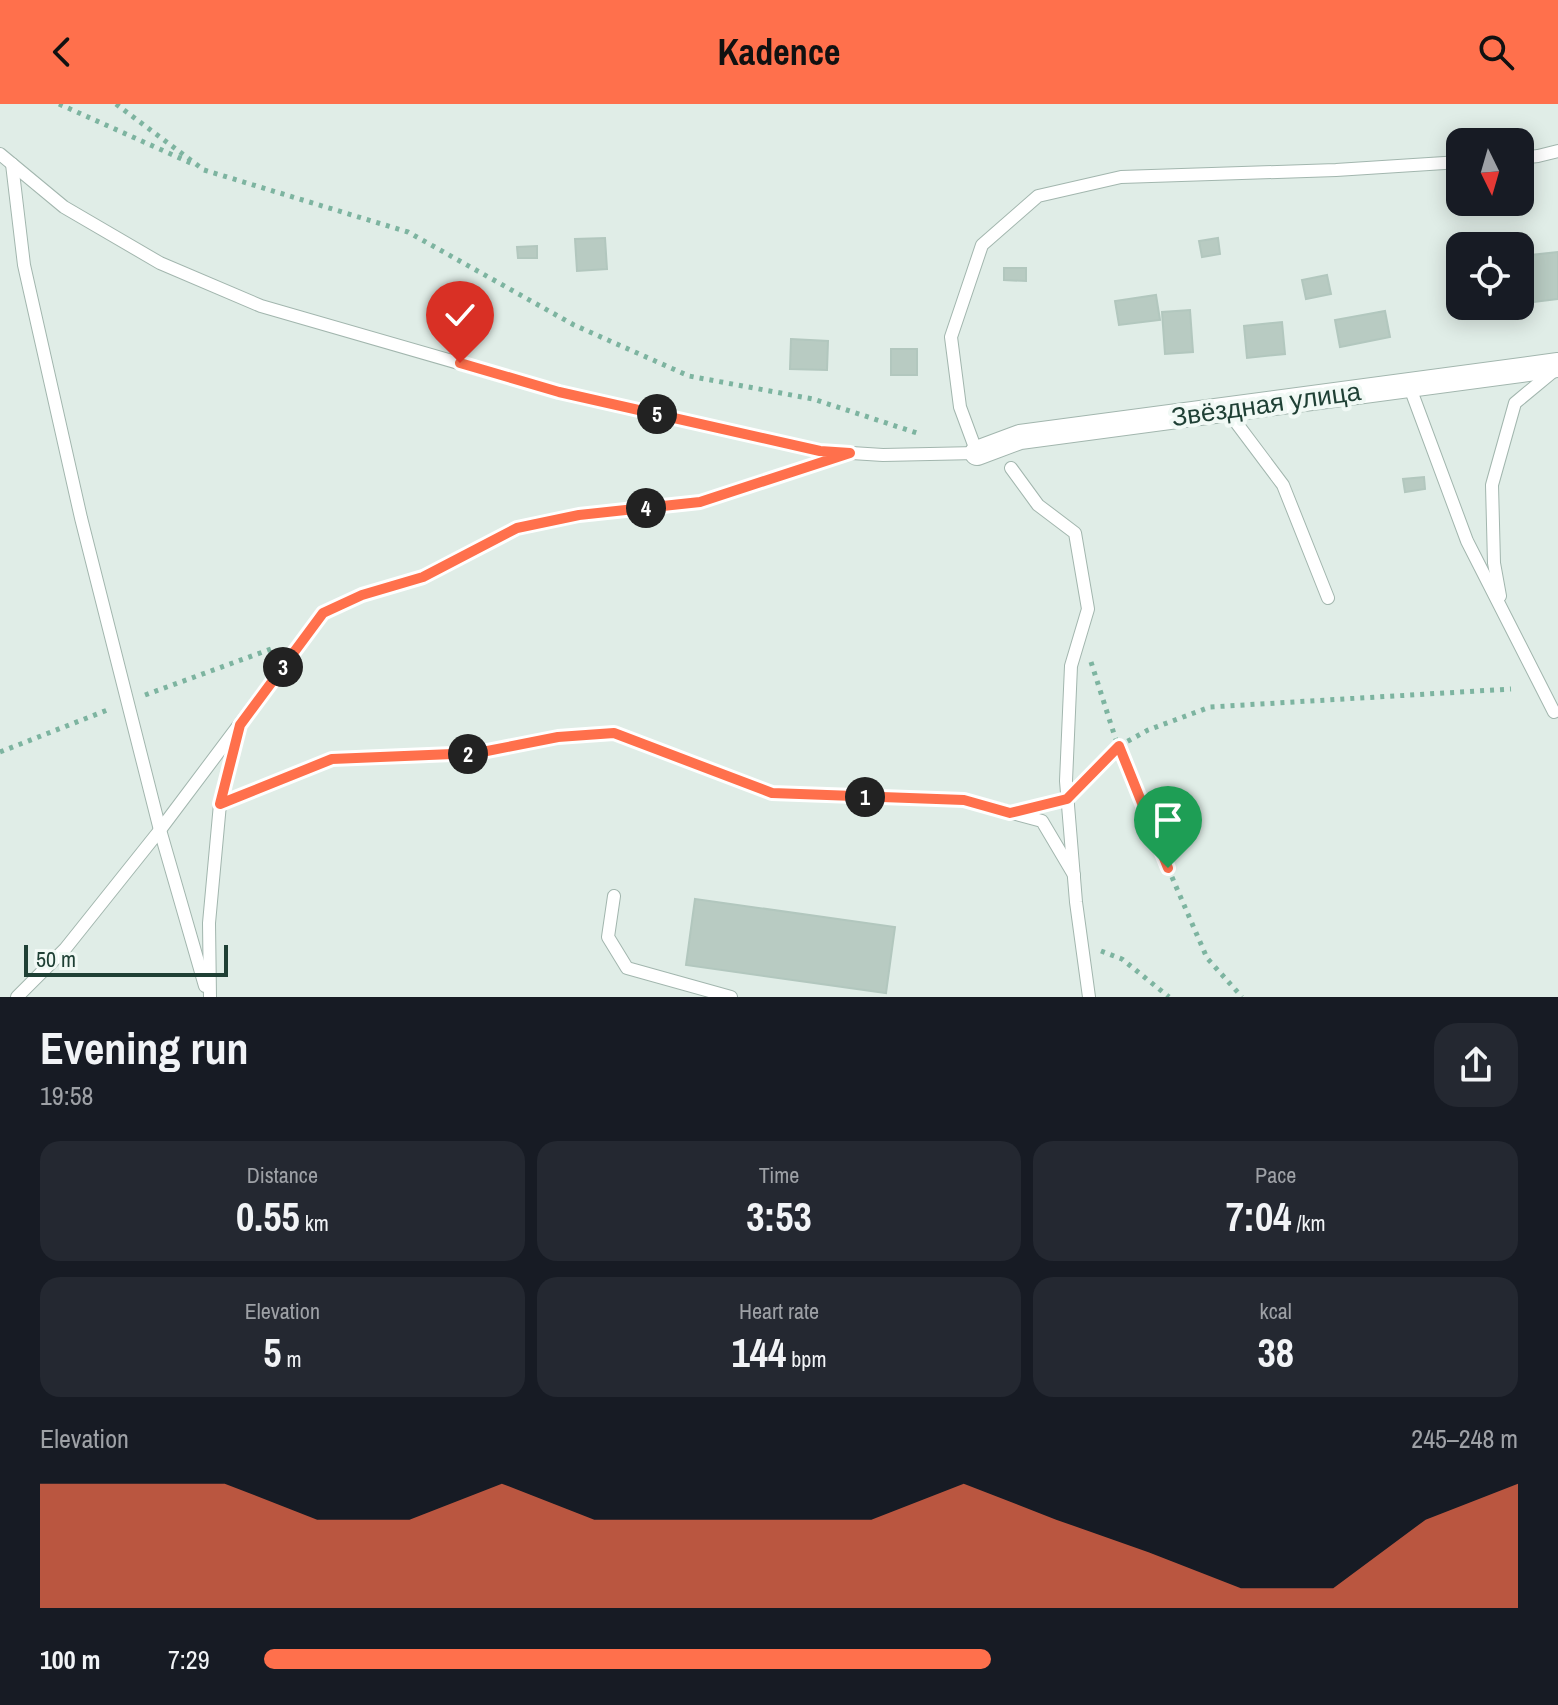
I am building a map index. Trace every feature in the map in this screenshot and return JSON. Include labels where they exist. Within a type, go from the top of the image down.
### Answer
[{"type":"street","name":"Звёздная улица","points":[[977,453],[1020,437],[1558,366]]},
{"type":"lane","points":[[1534,156],[1558,151]]},
{"type":"lane","points":[[0,154],[64,207],[160,263],[261,306],[559,392],[820,451],[883,455],[977,453],[960,407],[951,337],[982,245],[1038,196],[1121,177],[1446,163]]},
{"type":"lane","points":[[12,164],[24,265],[81,518],[160,830],[209,997]]},
{"type":"lane","points":[[1503,610],[1494,563],[1492,485],[1515,403],[1558,366]]},
{"type":"lane","points":[[1409,385],[1467,541],[1554,712]]},
{"type":"lane","points":[[1226,409],[1283,485],[1328,598]]},
{"type":"lane","points":[[17,997],[65,949],[160,830],[323,613],[362,595],[423,577],[517,528],[579,515],[700,502],[850,453]]},
{"type":"lane","points":[[1011,468],[1038,505],[1075,533],[1088,609],[1071,666],[1066,781],[1089,997]]},
{"type":"lane","points":[[209,997],[209,923],[220,804],[240,725]]},
{"type":"lane","points":[[220,804],[332,759],[477,753],[558,737],[614,733],[772,793],[964,800],[1042,821],[1074,875]]},
{"type":"lane","points":[[614,896],[608,937],[627,968],[731,997]]},
{"type":"path","points":[[59,104],[204,170],[408,232],[574,325],[689,376],[813,399],[917,433]]},
{"type":"path","points":[[116,104],[204,170]]},
{"type":"path","points":[[1081,631],[1119,746],[1207,958],[1242,997]]},
{"type":"path","points":[[0,752],[306,636]]},
{"type":"path","points":[[1067,799],[1119,746],[1148,730],[1210,707],[1511,689]]},
{"type":"path","points":[[1082,945],[1122,959],[1169,997]]},
{"type":"building","points":[[605,238],[607,269],[577,271],[575,239]]},
{"type":"building","points":[[1218,238],[1220,254],[1202,257],[1199,241]]},
{"type":"building","points":[[537,246],[537,258],[518,258],[517,247]]},
{"type":"building","points":[[1558,252],[1558,299],[1534,302],[1534,255]]},
{"type":"building","points":[[1004,268],[1026,268],[1026,281],[1004,280]]},
{"type":"building","points":[[1327,275],[1331,294],[1306,299],[1302,280]]},
{"type":"building","points":[[1156,295],[1160,320],[1119,325],[1115,301]]},
{"type":"building","points":[[1190,310],[1193,352],[1165,354],[1162,312]]},
{"type":"building","points":[[1385,311],[1390,337],[1340,347],[1335,320]]},
{"type":"building","points":[[1282,322],[1285,354],[1247,358],[1244,326]]},
{"type":"building","points":[[791,339],[828,341],[827,370],[790,369]]},
{"type":"building","points":[[891,349],[917,349],[917,375],[891,375]]},
{"type":"building","points":[[1424,477],[1425,489],[1405,492],[1403,479]]},
{"type":"building","points":[[695,899],[895,927],[886,993],[686,965]]},
{"type":"route","points":[[460,363],[559,392],[820,451],[850,453],[700,502],[579,515],[517,528],[423,577],[362,595],[323,613],[240,725],[220,804],[332,759],[477,753],[558,737],[614,733],[772,793],[964,800],[1010,813],[1067,799],[1119,746],[1168,868]]}]
